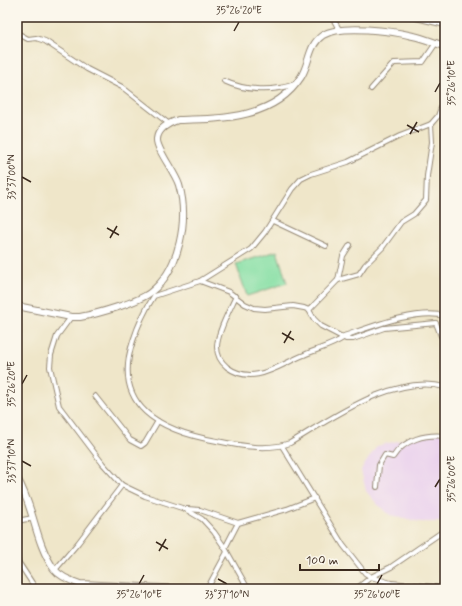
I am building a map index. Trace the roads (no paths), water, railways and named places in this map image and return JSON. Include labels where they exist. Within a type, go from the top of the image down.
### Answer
[{"type":"street","points":[[332,17],[340,31]]},
{"type":"street","points":[[412,17],[445,24]]},
{"type":"street","points":[[441,17],[445,24]]},
{"type":"street","points":[[444,47],[413,36],[389,32],[358,29],[327,33],[314,44],[310,52],[308,64],[295,83],[278,101],[251,112],[233,117],[178,120],[168,123],[159,133],[157,142],[160,151],[174,173],[180,188],[182,208],[181,231],[178,249],[171,267],[152,295],[136,333],[127,362],[127,373],[130,388],[135,398],[158,421],[174,430],[214,441],[242,446],[282,446],[365,401],[398,387],[427,384],[445,387]]},
{"type":"street","points":[[17,33],[28,39],[36,38],[45,41],[87,69],[122,87],[168,123]]},
{"type":"street","points":[[371,89],[394,63],[423,62],[436,43]]},
{"type":"street","points":[[224,81],[260,89],[287,87],[295,83]]},
{"type":"street","points":[[17,306],[71,317],[94,314],[200,281],[251,249],[273,221],[292,189],[305,177],[348,162],[400,136],[431,124],[438,116],[445,97]]},
{"type":"street","points":[[309,310],[338,280],[359,274],[365,265],[382,248],[401,222],[414,214],[425,203],[427,197],[427,176],[432,147],[431,124]]},
{"type":"street","points":[[273,221],[326,246]]},
{"type":"street","points":[[338,280],[343,256],[350,245]]},
{"type":"street","points":[[200,281],[236,296],[245,304],[254,308],[265,309],[293,306],[309,310],[316,322],[342,337],[353,339],[384,328],[436,323],[441,336]]},
{"type":"street","points":[[236,296],[219,337],[216,346],[217,353],[221,362],[235,371],[250,375],[268,372],[297,358],[333,344],[342,337],[380,323],[427,314],[445,316]]},
{"type":"street","points":[[71,317],[60,332],[52,349],[50,367],[57,400],[85,442],[112,476],[122,485],[145,496],[185,508],[200,510],[238,523],[287,510],[315,498]]},
{"type":"street","points":[[95,396],[130,440],[135,444],[141,446],[145,443],[158,421]]},
{"type":"street","points":[[377,487],[379,465],[385,455],[393,457],[405,445],[424,436],[445,436]]},
{"type":"street","points":[[282,446],[343,545],[365,573],[371,577],[402,584],[445,588]]},
{"type":"street","points":[[17,478],[24,492],[46,555],[55,570],[69,580],[80,586],[183,589]]},
{"type":"street","points":[[55,570],[78,543],[122,485]]},
{"type":"street","points":[[185,508],[206,523],[226,550],[248,589]]},
{"type":"street","points":[[17,521],[33,518]]},
{"type":"street","points":[[207,589],[238,523]]},
{"type":"street","points":[[356,589],[371,577],[391,567],[445,530]]},
{"type":"street","points":[[17,560],[36,589]]}]
